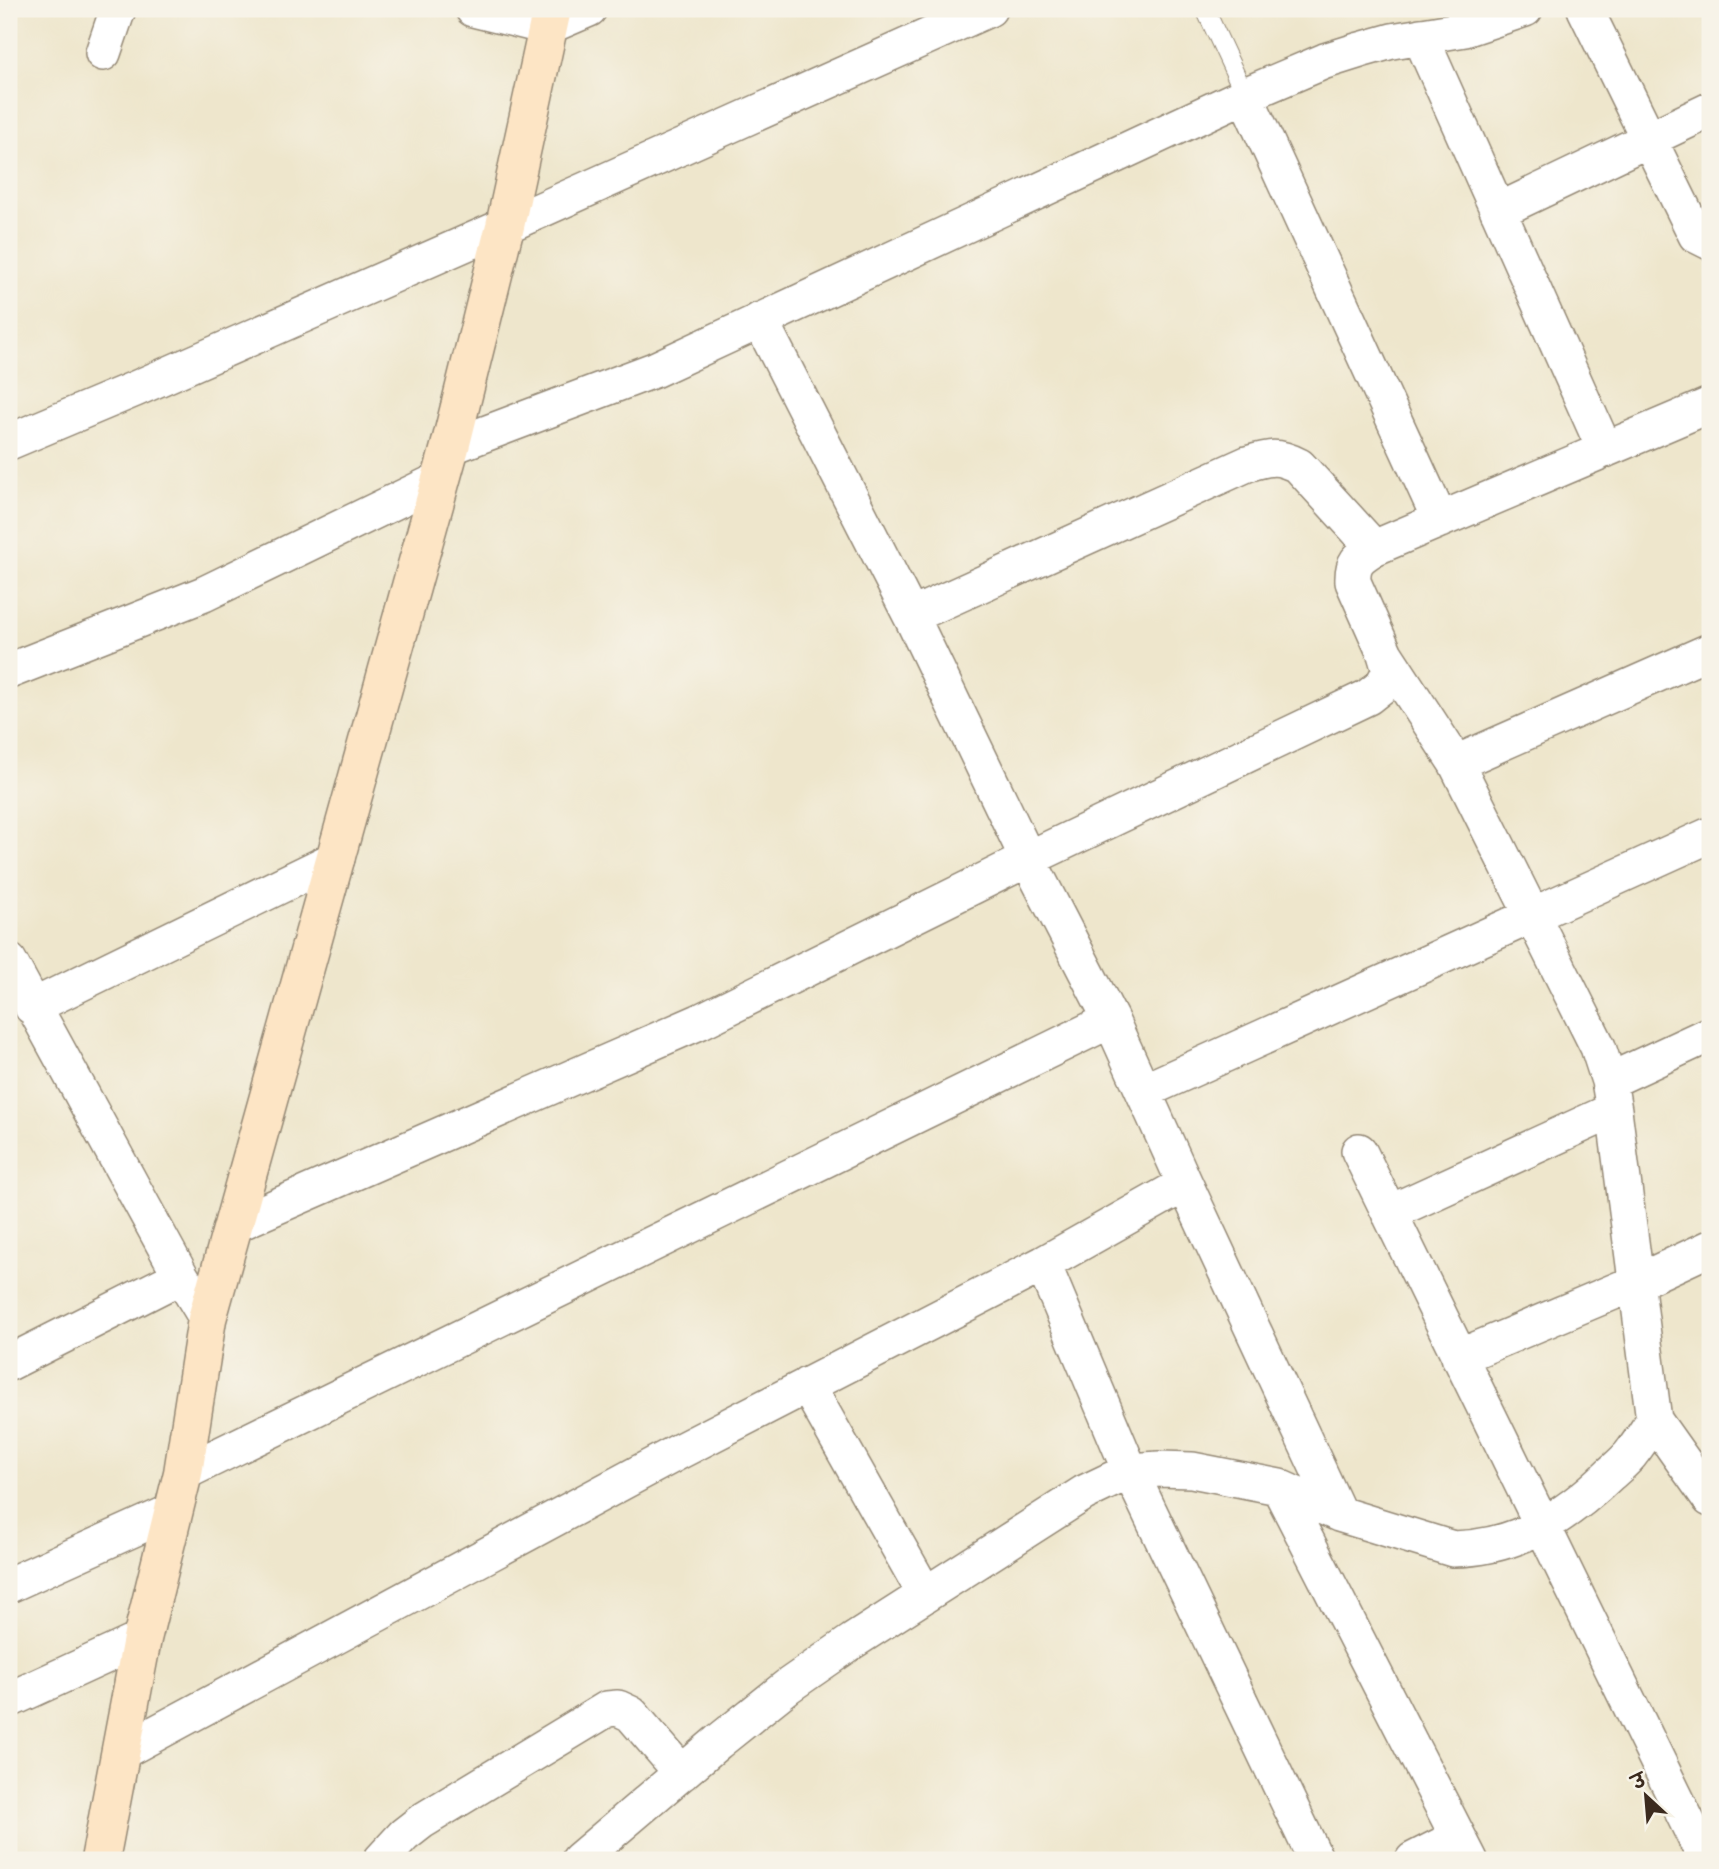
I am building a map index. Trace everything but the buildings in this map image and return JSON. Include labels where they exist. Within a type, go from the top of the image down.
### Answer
[{"type":"street","points":[[103,53],[118,9]]},
{"type":"street","points":[[473,9],[550,18],[589,9]]},
{"type":"street","points":[[9,442],[505,226],[989,9]]},
{"type":"street","points":[[9,671],[205,594],[444,463],[653,370],[1325,61],[1392,41],[1465,29],[1525,9]]},
{"type":"street","points":[[1585,9],[1696,234],[1710,242]]},
{"type":"street","points":[[100,1860],[142,1639],[183,1473],[207,1319],[337,858],[444,463],[505,226],[550,18]]},
{"type":"street","points":[[1420,36],[1605,450]]},
{"type":"street","points":[[1245,96],[1440,520]]},
{"type":"street","points":[[1498,211],[1710,110]]},
{"type":"street","points":[[760,320],[911,616],[1028,859],[1111,1020],[1339,1514]]},
{"type":"street","points":[[234,1225],[699,1022],[1028,859],[1368,697],[1382,686],[1390,671],[1353,582],[1352,569],[1359,558],[1374,548],[1710,405]]},
{"type":"street","points":[[911,616],[1247,464],[1268,458],[1284,458],[1299,466],[1374,548]]},
{"type":"street","points":[[1456,763],[1710,651]]},
{"type":"street","points":[[1385,654],[1456,763],[1598,1047],[1611,1095],[1654,1420],[1710,1499]]},
{"type":"street","points":[[1144,1091],[1710,835]]},
{"type":"street","points":[[32,1007],[337,858]]},
{"type":"street","points":[[9,961],[32,1007],[207,1319]]},
{"type":"street","points":[[183,1473],[1111,1020]]},
{"type":"street","points":[[1389,1213],[1611,1095],[1710,1034]]},
{"type":"street","points":[[1359,1151],[1706,1860]]},
{"type":"street","points":[[122,1751],[680,1451],[1043,1264],[1185,1184]]},
{"type":"street","points":[[1459,1356],[1637,1282],[1710,1248]]},
{"type":"street","points":[[1043,1264],[1130,1471],[1316,1860]]},
{"type":"street","points":[[9,1363],[181,1276]]},
{"type":"street","points":[[807,1385],[925,1594]]},
{"type":"street","points":[[579,1860],[788,1686],[925,1594],[1084,1493],[1130,1471],[1192,1470],[1279,1488],[1339,1514],[1452,1549],[1491,1546],[1542,1528],[1590,1494],[1632,1454],[1654,1420]]},
{"type":"street","points":[[1279,1488],[1464,1849],[1413,1860]]},
{"type":"street","points":[[9,1585],[173,1511]]},
{"type":"street","points":[[9,1700],[142,1639]]},
{"type":"street","points":[[381,1860],[404,1835],[422,1821],[607,1709],[618,1708],[631,1713],[681,1773]]},
{"type":"lane","points":[[1205,9],[1245,96]]}]
